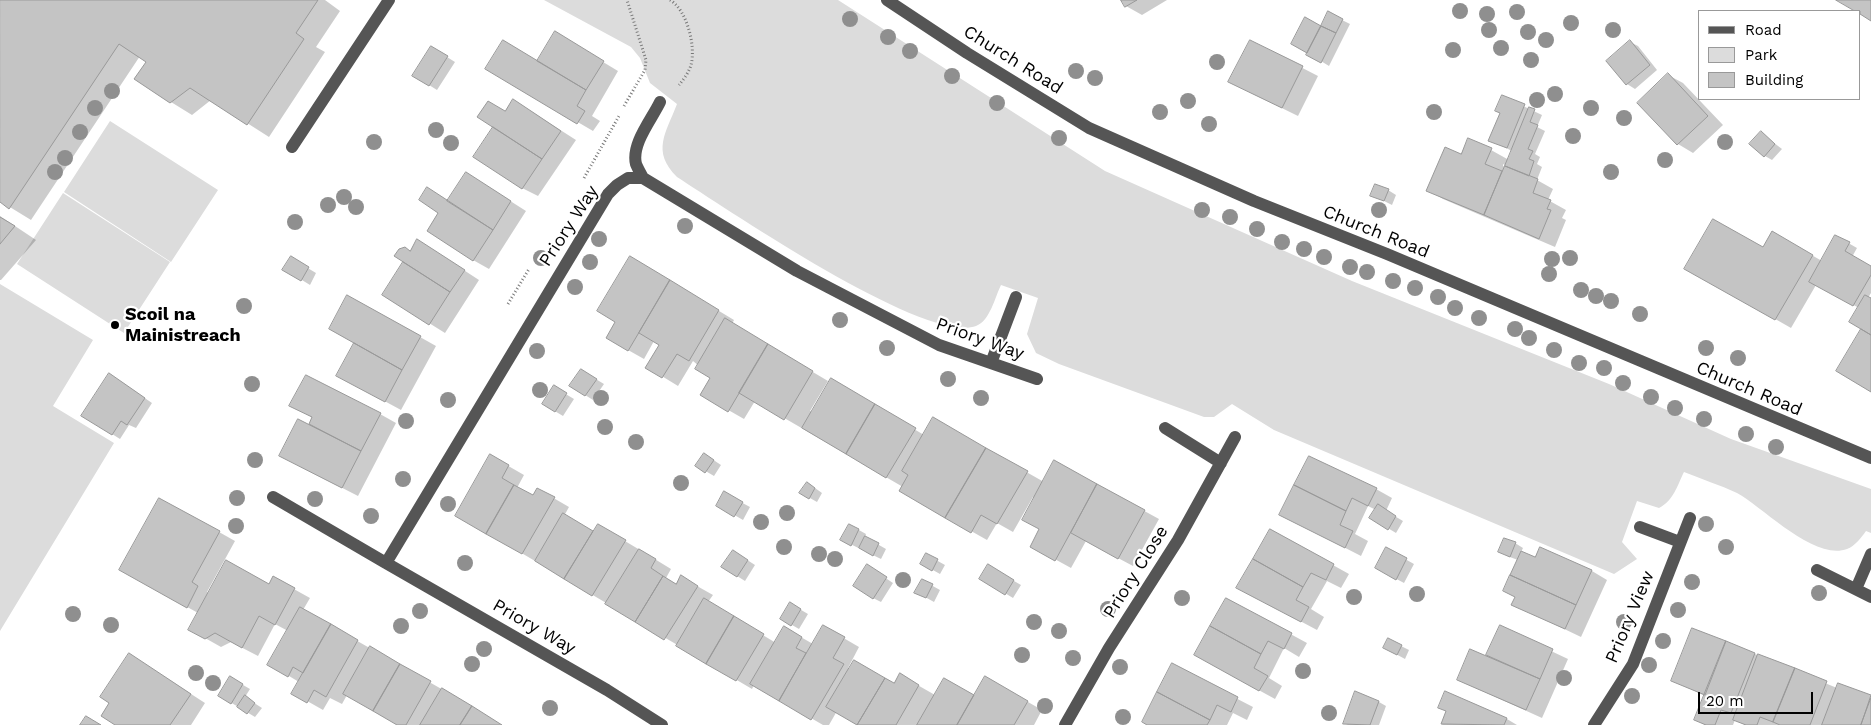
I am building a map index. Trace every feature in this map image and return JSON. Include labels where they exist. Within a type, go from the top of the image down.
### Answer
[{"type":"street","points":[[292,146],[389,0]]},
{"type":"street","name":"Church Road","points":[[886,0],[967,53],[1089,128],[1254,202],[1387,254],[1871,458]]},
{"type":"street","points":[[643,178],[636,164],[636,155],[639,143],[660,102]]},
{"type":"street","name":"Priory Way","points":[[386,562],[608,194],[616,185],[628,178],[643,178],[797,270],[939,345],[1037,378]]},
{"type":"street","points":[[991,362],[1016,297]]},
{"type":"street","points":[[1165,428],[1221,464]]},
{"type":"street","name":"Priory Close","points":[[1065,725],[1109,648],[1178,540],[1235,437]]},
{"type":"street","name":"Priory Way","points":[[273,497],[600,686],[662,725]]},
{"type":"street","name":"Priory View","points":[[1594,725],[1633,664],[1690,518]]},
{"type":"street","points":[[1640,527],[1680,542]]},
{"type":"street","points":[[1856,589],[1871,554]]},
{"type":"street","points":[[1817,570],[1871,597]]},
{"type":"path","points":[[580,184],[645,70],[646,60],[627,0]]},
{"type":"path","points":[[660,102],[678,87],[692,62],[691,41],[685,20],[681,10],[670,0]]},
{"type":"path","points":[[506,308],[534,261]]},
{"type":"green space","points":[[544,0],[838,0],[1105,171],[1352,281],[1609,384],[1731,439],[1871,489],[1871,533],[1866,531],[1855,544],[1847,549],[1834,551],[1820,547],[1805,541],[1737,493],[1684,472],[1672,497],[1664,505],[1659,508],[1637,501],[1622,542],[1637,559],[1614,574],[1274,430],[1232,404],[1214,417],[1204,417],[1059,364],[1036,353],[1027,334],[1038,298],[1001,285],[992,308],[985,319],[976,326],[951,326],[915,315],[873,296],[826,271],[677,177],[664,159],[663,142],[677,104],[650,83],[640,58],[631,47]]},
{"type":"green space","points":[[110,121],[218,190],[171,262],[64,192]]},
{"type":"green space","points":[[63,193],[170,262],[124,333],[17,264]]},
{"type":"green space","points":[[0,284],[93,340],[53,406],[114,443],[0,631]]},
{"type":"building","points":[[0,0],[318,0],[296,33],[304,39],[247,125],[190,88],[170,103],[134,79],[146,62],[119,44],[9,209],[0,202]]},
{"type":"building","points":[[1121,0],[1137,0],[1125,7]]},
{"type":"building","points":[[1836,0],[1871,0],[1871,21],[1861,15],[1861,10],[1853,10]]},
{"type":"building","points":[[1328,11],[1343,19],[1336,33],[1321,26]]},
{"type":"building","points":[[1305,17],[1321,26],[1307,53],[1291,44]]},
{"type":"building","points":[[1321,26],[1336,33],[1321,63],[1306,55]]},
{"type":"building","points":[[555,31],[604,61],[586,90],[537,61]]},
{"type":"building","points":[[503,40],[586,90],[577,106],[585,111],[577,124],[485,69]]},
{"type":"building","points":[[1250,40],[1303,66],[1282,108],[1228,82]]},
{"type":"building","points":[[1630,40],[1650,65],[1626,85],[1606,61]]},
{"type":"building","points":[[431,46],[448,56],[429,86],[412,76]]},
{"type":"building","points":[[1668,73],[1708,116],[1677,145],[1637,103]]},
{"type":"building","points":[[1502,95],[1525,104],[1507,148],[1488,141],[1500,113],[1495,111]]},
{"type":"building","points":[[513,99],[561,131],[542,159],[477,117],[488,101],[505,111]]},
{"type":"building","points":[[1529,107],[1535,109],[1530,122],[1538,125],[1528,149],[1533,151],[1529,159],[1534,161],[1529,176],[1505,166]]},
{"type":"building","points":[[493,127],[542,159],[522,189],[473,157]]},
{"type":"building","points":[[1761,131],[1775,144],[1764,157],[1749,144]]},
{"type":"building","points":[[1468,138],[1492,148],[1485,164],[1502,171],[1484,215],[1426,191],[1445,147],[1461,154]]},
{"type":"building","points":[[1505,166],[1538,179],[1533,193],[1551,200],[1547,209],[1551,210],[1539,239],[1484,215]]},
{"type":"building","points":[[466,172],[511,201],[493,230],[447,201]]},
{"type":"building","points":[[1375,184],[1389,189],[1384,201],[1370,196]]},
{"type":"building","points":[[427,187],[493,230],[473,261],[427,231],[438,213],[419,200]]},
{"type":"building","points":[[0,217],[15,226],[0,244]]},
{"type":"building","points":[[1713,219],[1763,247],[1772,231],[1813,255],[1775,320],[1684,269]]},
{"type":"building","points":[[1835,235],[1850,242],[1845,251],[1871,266],[1871,275],[1853,306],[1809,282]]},
{"type":"building","points":[[417,239],[465,270],[450,292],[394,256],[399,249],[405,247],[410,251]]},
{"type":"building","points":[[291,256],[309,267],[301,281],[282,270]]},
{"type":"building","points":[[630,256],[670,280],[628,351],[606,338],[615,322],[597,311]]},
{"type":"building","points":[[403,262],[450,292],[429,325],[382,295]]},
{"type":"building","points":[[670,280],[719,310],[689,361],[677,354],[662,378],[645,368],[659,345],[639,333]]},
{"type":"building","points":[[347,295],[421,336],[402,370],[329,329]]},
{"type":"building","points":[[1865,295],[1871,298],[1871,335],[1849,322]]},
{"type":"building","points":[[725,318],[768,344],[728,412],[700,395],[710,378],[695,369]]},
{"type":"building","points":[[1861,329],[1871,335],[1871,392],[1836,371]]},
{"type":"building","points":[[354,343],[402,370],[385,402],[336,376]]},
{"type":"building","points":[[768,344],[813,371],[784,420],[739,393]]},
{"type":"building","points":[[581,369],[597,379],[585,396],[569,386]]},
{"type":"building","points":[[109,373],[145,398],[127,425],[121,421],[112,435],[81,416]]},
{"type":"building","points":[[306,375],[381,413],[361,451],[309,424],[312,417],[289,406]]},
{"type":"building","points":[[831,378],[875,404],[846,454],[802,428]]},
{"type":"building","points":[[554,385],[567,393],[555,412],[542,404]]},
{"type":"building","points":[[875,404],[916,428],[886,478],[846,454]]},
{"type":"building","points":[[933,417],[986,448],[945,518],[899,491],[908,475],[902,471]]},
{"type":"building","points":[[298,419],[361,451],[342,488],[279,456]]},
{"type":"building","points":[[986,448],[1028,471],[997,524],[981,515],[971,533],[945,518]]},
{"type":"building","points":[[704,453],[714,460],[705,473],[695,466]]},
{"type":"building","points":[[490,454],[509,465],[502,478],[514,485],[486,534],[455,516]]},
{"type":"building","points":[[1309,456],[1377,488],[1368,506],[1352,498],[1346,511],[1294,485]]},
{"type":"building","points":[[1054,460],[1097,484],[1055,561],[1030,547],[1039,529],[1022,520]]},
{"type":"building","points":[[807,482],[815,488],[809,499],[799,493]]},
{"type":"building","points":[[1097,484],[1145,510],[1118,559],[1071,533]]},
{"type":"building","points":[[514,485],[533,495],[537,488],[555,497],[522,554],[486,534]]},
{"type":"building","points":[[1294,485],[1346,511],[1340,525],[1353,531],[1345,548],[1279,515]]},
{"type":"building","points":[[724,491],[743,502],[734,517],[716,506]]},
{"type":"building","points":[[159,498],[220,531],[192,582],[198,586],[187,608],[119,570]]},
{"type":"building","points":[[1378,504],[1396,516],[1388,530],[1369,518]]},
{"type":"building","points":[[563,513],[593,531],[564,579],[535,561]]},
{"type":"building","points":[[598,524],[626,540],[592,596],[564,579]]},
{"type":"building","points":[[849,524],[859,529],[851,546],[840,540]]},
{"type":"building","points":[[1270,529],[1334,564],[1326,580],[1311,573],[1303,587],[1253,559]]},
{"type":"building","points":[[865,536],[879,543],[873,556],[859,548]]},
{"type":"building","points":[[1504,538],[1516,542],[1510,557],[1498,552]]},
{"type":"building","points":[[1386,547],[1407,558],[1396,580],[1375,568]]},
{"type":"building","points":[[1540,547],[1592,570],[1576,605],[1510,575],[1521,551],[1535,557]]},
{"type":"building","points":[[639,549],[656,559],[651,568],[663,576],[635,622],[605,604]]},
{"type":"building","points":[[733,550],[748,560],[737,577],[721,567]]},
{"type":"building","points":[[926,553],[938,559],[932,571],[920,564]]},
{"type":"building","points":[[1253,559],[1303,587],[1296,600],[1309,607],[1301,622],[1236,588]]},
{"type":"building","points":[[226,560],[269,584],[273,576],[295,588],[275,625],[259,616],[242,648],[215,633],[205,639],[188,630]]},
{"type":"building","points":[[867,564],[887,577],[873,599],[853,586]]},
{"type":"building","points":[[988,564],[1014,580],[1005,595],[979,579]]},
{"type":"building","points":[[681,575],[698,586],[664,640],[635,622],[663,576],[676,584]]},
{"type":"building","points":[[1510,575],[1576,605],[1565,629],[1511,605],[1515,597],[1503,591]]},
{"type":"building","points":[[922,579],[933,584],[926,598],[914,593]]},
{"type":"building","points":[[704,598],[734,616],[706,664],[676,646]]},
{"type":"building","points":[[1226,598],[1292,633],[1284,649],[1268,641],[1261,654],[1210,626]]},
{"type":"building","points":[[790,602],[801,609],[791,626],[780,619]]},
{"type":"building","points":[[300,607],[331,624],[303,673],[293,667],[288,677],[267,665]]},
{"type":"building","points":[[734,616],[764,634],[736,681],[706,664]]},
{"type":"building","points":[[331,624],[358,640],[326,697],[314,690],[307,703],[291,694]]},
{"type":"building","points":[[823,625],[845,637],[833,658],[844,664],[811,720],[779,701]]},
{"type":"building","points":[[1500,625],[1553,649],[1540,679],[1486,655]]},
{"type":"building","points":[[784,626],[802,637],[796,648],[806,653],[779,701],[750,684]]},
{"type":"building","points":[[1210,626],[1261,654],[1254,668],[1268,676],[1259,691],[1194,655]]},
{"type":"building","points":[[1692,628],[1726,641],[1705,695],[1671,681]]},
{"type":"building","points":[[1388,638],[1402,645],[1397,655],[1383,648]]},
{"type":"building","points":[[1726,641],[1755,653],[1731,713],[1721,710],[1715,725],[1706,725],[1694,720]]},
{"type":"building","points":[[370,646],[400,664],[373,711],[343,694]]},
{"type":"building","points":[[1470,649],[1540,679],[1526,710],[1457,680]]},
{"type":"building","points":[[129,653],[191,694],[170,725],[115,725],[101,716],[109,703],[100,697]]},
{"type":"building","points":[[1758,654],[1795,668],[1773,722],[1760,717],[1757,725],[1746,725],[1733,720]]},
{"type":"building","points":[[854,660],[885,678],[857,725],[826,707]]},
{"type":"building","points":[[1172,663],[1238,697],[1231,712],[1217,705],[1210,720],[1157,692]]},
{"type":"building","points":[[400,664],[431,681],[406,725],[397,725],[373,711]]},
{"type":"building","points":[[1795,668],[1827,681],[1810,725],[1780,725],[1773,722]]},
{"type":"building","points":[[900,673],[919,685],[896,725],[857,725],[885,678],[894,683]]},
{"type":"building","points":[[230,676],[243,684],[231,704],[218,696]]},
{"type":"building","points":[[985,676],[1028,701],[1014,725],[957,725]]},
{"type":"building","points":[[944,678],[974,695],[957,725],[917,725]]},
{"type":"building","points":[[1838,683],[1871,695],[1861,725],[1822,725]]},
{"type":"building","points":[[442,688],[472,706],[460,725],[420,725]]},
{"type":"building","points":[[1355,691],[1379,701],[1370,725],[1343,724]]},
{"type":"building","points":[[1445,691],[1507,718],[1504,725],[1441,724],[1446,711],[1438,708]]},
{"type":"building","points":[[1157,692],[1210,720],[1207,725],[1147,725],[1142,722]]},
{"type":"building","points":[[245,695],[255,703],[247,714],[237,707]]},
{"type":"building","points":[[1871,698],[1871,725],[1861,725]]},
{"type":"building","points":[[472,706],[502,725],[460,725]]},
{"type":"building","points":[[86,716],[101,725],[80,725]]},
{"type":"place","name":"Scoil na Mainistreach","points":[[115,325]]}]
